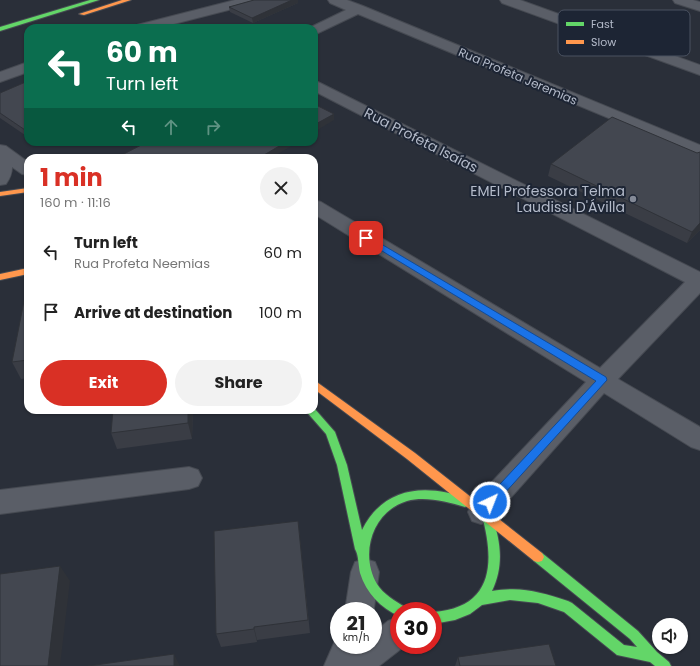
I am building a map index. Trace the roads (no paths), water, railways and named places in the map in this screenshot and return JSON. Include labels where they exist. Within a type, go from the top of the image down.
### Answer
[{"type":"main road","points":[[0,29],[96,0]]},
{"type":"main road","points":[[76,16],[128,0]]},
{"type":"main road","points":[[0,194],[24,191]]},
{"type":"main road","points":[[0,277],[24,272]]},
{"type":"main road","points":[[318,387],[480,511],[634,635],[653,656],[666,666]]},
{"type":"main road","points":[[314,414],[330,432],[342,465],[363,563],[373,588],[390,604]]},
{"type":"main road","points":[[363,563],[364,535],[372,518],[385,506],[401,498],[420,494],[438,496],[480,511],[492,532],[495,565],[491,583],[480,599],[463,612],[442,618]]},
{"type":"main road","points":[[480,599],[510,594],[538,597],[568,607],[621,651],[653,656]]},
{"type":"street","points":[[157,24],[251,0]]},
{"type":"street","name":"Rua Profeta Jeremias","points":[[335,0],[700,151]]},
{"type":"street","points":[[507,0],[558,18]]},
{"type":"street","points":[[680,0],[700,7]]},
{"type":"street","points":[[318,29],[358,9]]},
{"type":"street","points":[[179,18],[192,24]]},
{"type":"street","points":[[661,56],[700,70]]},
{"type":"street","points":[[0,77],[24,68]]},
{"type":"street","name":"Rua Profeta Isaías","points":[[318,87],[700,281]]},
{"type":"street","points":[[2,151],[24,167]]},
{"type":"street","points":[[0,180],[3,174],[2,151]]},
{"type":"street","points":[[318,208],[700,440]]},
{"type":"street","points":[[480,511],[602,380],[700,281]]},
{"type":"street","points":[[0,502],[189,478]]},
{"type":"street","points":[[361,602],[363,563]]},
{"type":"street","points":[[354,666],[390,639]]},
{"type":"street","points":[[340,666],[345,654]]},
{"type":"place","name":"EMEI Professora Telma Laudissi D'Ávilla","points":[[633,199]]}]
